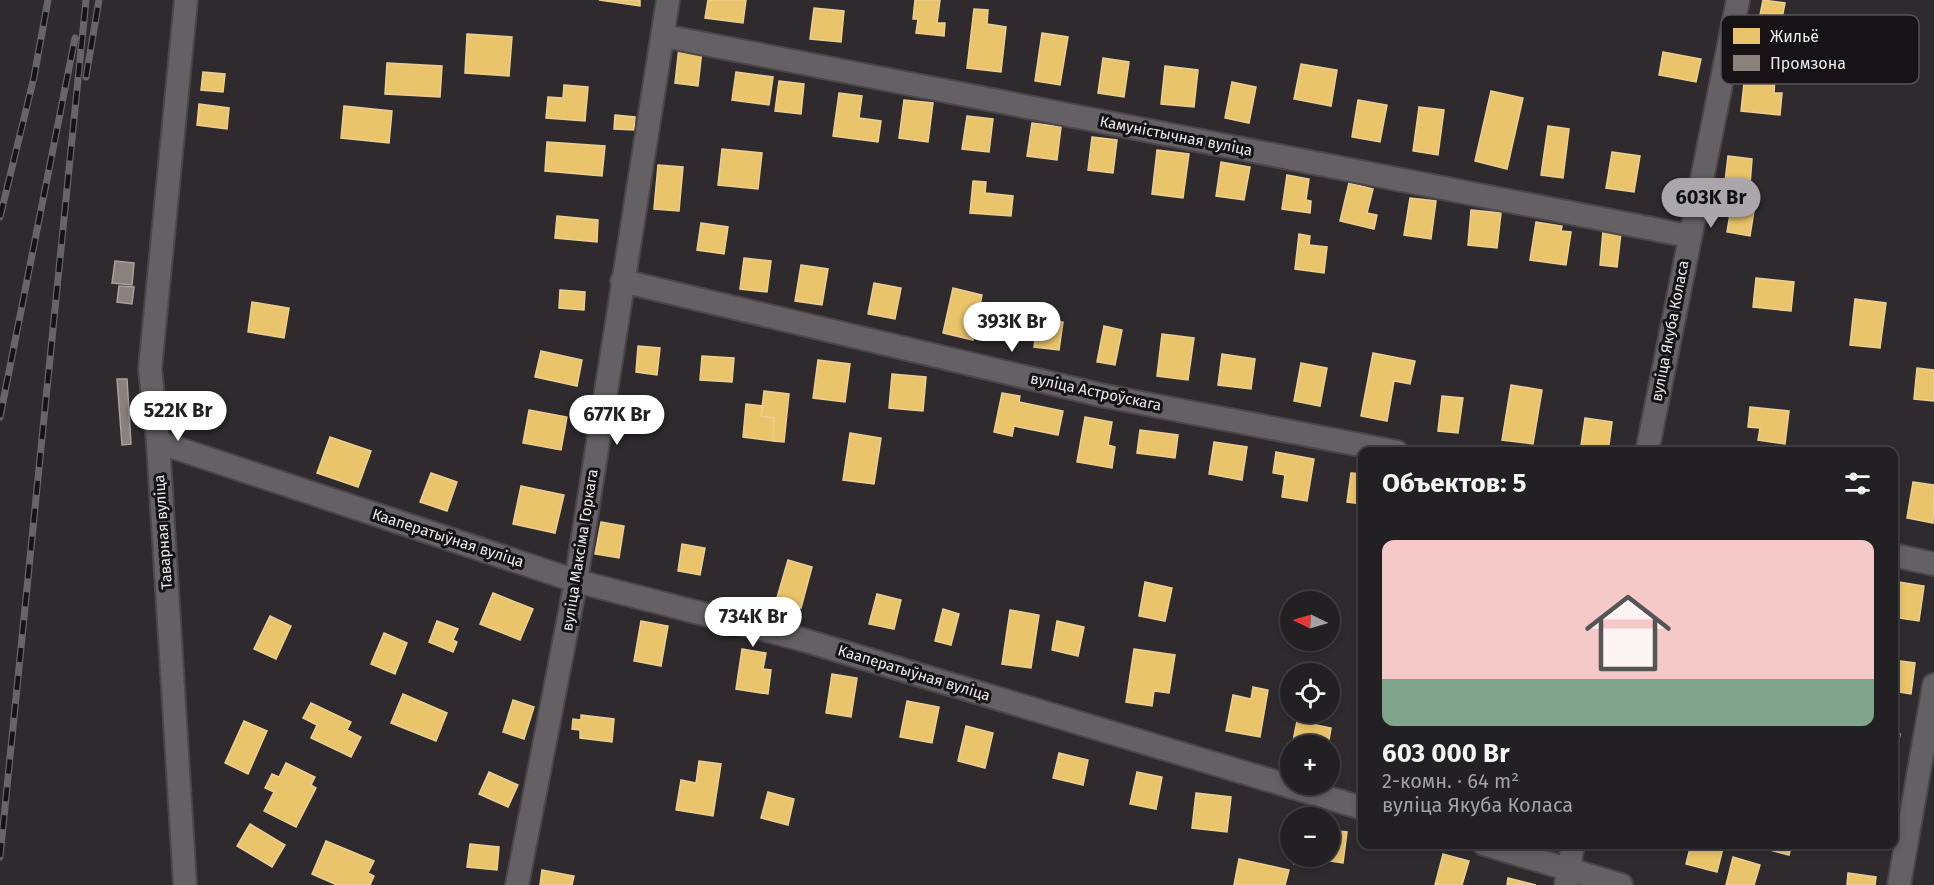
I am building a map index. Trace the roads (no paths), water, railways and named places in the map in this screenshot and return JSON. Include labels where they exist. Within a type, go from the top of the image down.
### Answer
[{"type":"street","name":"Таварная вуліца","points":[[185,885],[158,442],[150,369],[186,0]]},
{"type":"street","name":"вуліца Максіма Горкага","points":[[517,885],[576,581],[668,0]]},
{"type":"street","name":"вуліца Якуба Коласа","points":[[1735,15],[1738,0]]},
{"type":"street","name":"Камуністычная вуліца","points":[[664,36],[1689,236]]},
{"type":"street","name":"вуліца Якуба Коласа","points":[[1648,447],[1721,82]]},
{"type":"street","name":"вуліца Астроўскага","points":[[622,281],[1105,396],[1370,447]]},
{"type":"street","name":"Кааператыўная вуліца","points":[[158,442],[576,581],[800,639],[1358,807]]},
{"type":"street","points":[[1898,556],[1934,564]]},
{"type":"street","points":[[1899,885],[1927,767],[1934,685]]},
{"type":"street","points":[[1497,849],[1567,877],[1621,885]]},
{"type":"street","points":[[1567,877],[1572,849]]},
{"type":"railway","points":[[0,217],[34,77],[48,0]]},
{"type":"railway","points":[[0,857],[86,0]]},
{"type":"railway","points":[[86,77],[99,0]]},
{"type":"railway","points":[[0,417],[75,38]]}]
